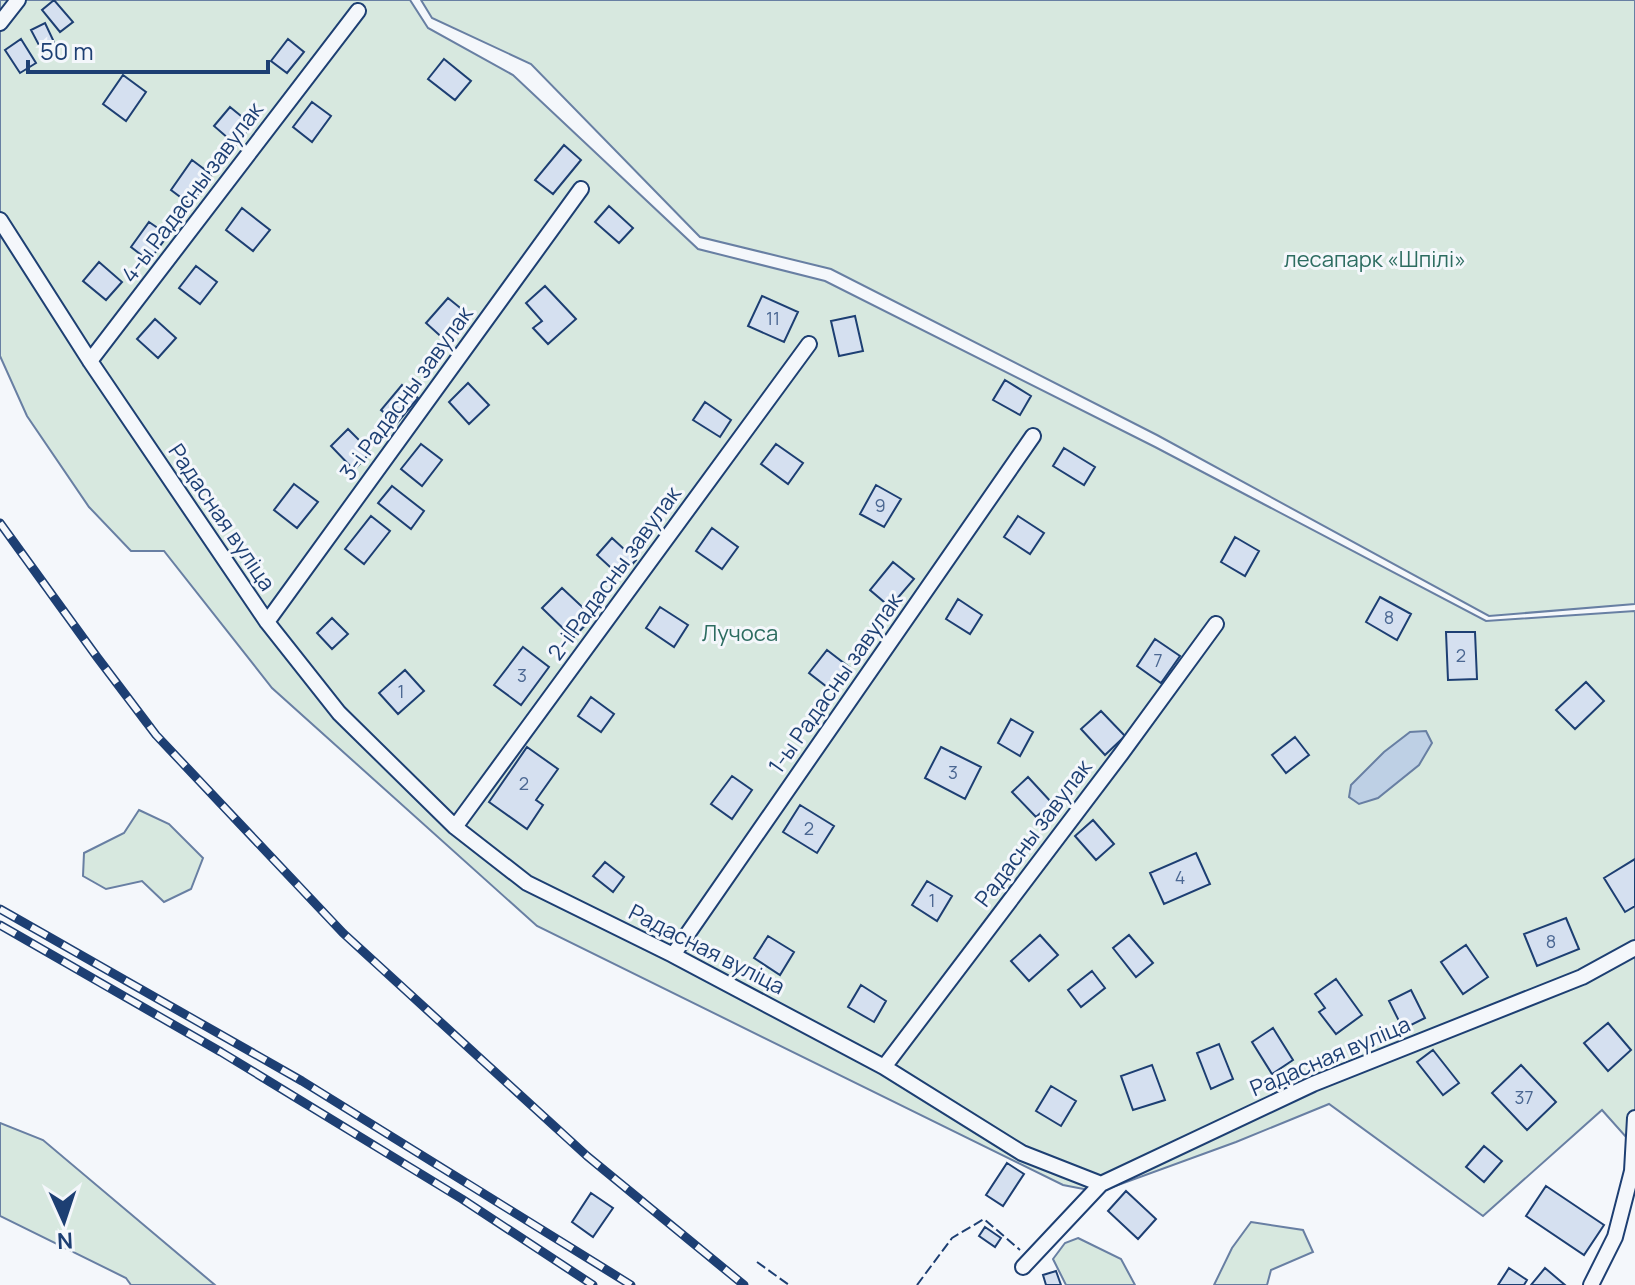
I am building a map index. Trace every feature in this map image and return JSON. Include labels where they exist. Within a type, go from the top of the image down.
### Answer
[{"type":"lane","points":[[0,23],[18,0]]},
{"type":"lane","name":"4-ы Радасны завулак","points":[[90,361],[358,11]]},
{"type":"lane","name":"3-і Радасны завулак","points":[[267,622],[581,189]]},
{"type":"lane","name":"Радасная вуліца","points":[[0,220],[90,361],[267,622],[339,713],[455,827],[527,883],[673,955],[884,1067],[1022,1153],[1101,1184],[1313,1084],[1582,977],[1635,948]]},
{"type":"lane","name":"2-і Радасны завулак","points":[[455,827],[809,344]]},
{"type":"lane","name":"1-ы Радасны завулак","points":[[673,955],[1033,436]]},
{"type":"lane","name":"Радасны завулак","points":[[884,1067],[1216,624]]},
{"type":"lane","points":[[1591,1285],[1615,1237],[1634,1172],[1635,1118]]},
{"type":"lane","points":[[1023,1267],[1101,1184]]},
{"type":"green space","name":"Лучоса","points":[[0,0],[410,0],[428,28],[513,75],[698,249],[825,281],[1155,447],[1486,621],[1635,611],[1635,1147],[1602,1110],[1483,1216],[1329,1104],[1099,1192],[1063,1185],[537,926],[272,688],[164,551],[131,551],[89,507],[27,416],[0,356]]},
{"type":"green space","name":"лесапарк «Шпілі»","points":[[421,0],[1635,0],[1635,604],[1489,616],[1157,435],[831,269],[700,237],[531,64],[432,18]]},
{"type":"green space","points":[[139,810],[169,824],[203,858],[191,889],[164,902],[142,881],[106,889],[83,876],[84,853],[124,833]]},
{"type":"green space","points":[[0,1123],[43,1140],[215,1285],[131,1285],[126,1278],[0,1216]]},
{"type":"green space","points":[[1251,1222],[1303,1230],[1313,1252],[1271,1270],[1267,1285],[1214,1285],[1232,1248]]},
{"type":"green space","points":[[1078,1238],[1121,1259],[1135,1285],[1066,1285],[1053,1259],[1065,1243]]},
{"type":"water","points":[[1426,731],[1432,743],[1419,765],[1378,798],[1359,804],[1349,797],[1351,785],[1384,752],[1410,732]]},
{"type":"building","points":[[54,0],[73,22],[60,32],[42,10]]},
{"type":"building","points":[[45,23],[54,42],[41,49],[31,30]]},
{"type":"building","points":[[21,39],[36,63],[20,73],[5,50]]},
{"type":"building","points":[[288,39],[304,52],[287,73],[271,61]]},
{"type":"building","points":[[444,59],[471,81],[455,100],[428,79]]},
{"type":"building","points":[[123,75],[146,92],[126,121],[103,104]]},
{"type":"building","points":[[312,102],[331,116],[312,142],[293,127]]},
{"type":"building","points":[[230,107],[252,125],[236,145],[214,126]]},
{"type":"building","points":[[564,145],[581,160],[553,194],[535,180]]},
{"type":"building","points":[[192,160],[212,175],[191,205],[171,190]]},
{"type":"building","points":[[609,206],[633,228],[619,243],[595,222]]},
{"type":"building","points":[[242,208],[270,230],[253,251],[226,230]]},
{"type":"building","points":[[149,222],[168,235],[149,261],[131,247]]},
{"type":"building","points":[[99,262],[122,282],[106,300],[83,281]]},
{"type":"building","points":[[196,266],[217,282],[200,304],[179,288]]},
{"type":"building","points":[[545,286],[576,319],[548,344],[533,328],[542,321],[526,303]]},
{"type":"building","points":[[762,296],[798,312],[784,342],[748,326]]},
{"type":"building","points":[[448,298],[469,315],[446,341],[426,323]]},
{"type":"building","points":[[855,316],[863,351],[839,356],[831,321]]},
{"type":"building","points":[[155,319],[176,338],[158,358],[137,339]]},
{"type":"building","points":[[1005,380],[1031,396],[1020,415],[993,400]]},
{"type":"building","points":[[468,383],[489,405],[469,424],[449,402]]},
{"type":"building","points":[[402,385],[418,398],[397,423],[381,410]]},
{"type":"building","points":[[705,402],[731,420],[720,437],[693,420]]},
{"type":"building","points":[[348,429],[371,452],[354,470],[331,446]]},
{"type":"building","points":[[421,444],[442,460],[422,486],[401,469]]},
{"type":"building","points":[[776,444],[803,463],[788,484],[761,464]]},
{"type":"building","points":[[1064,448],[1095,467],[1084,485],[1053,466]]},
{"type":"building","points":[[294,484],[318,502],[297,528],[274,510]]},
{"type":"building","points":[[876,485],[901,499],[884,527],[860,514]]},
{"type":"building","points":[[392,486],[424,511],[411,529],[378,503]]},
{"type":"building","points":[[371,516],[390,531],[364,564],[345,549]]},
{"type":"building","points":[[1018,516],[1044,533],[1030,554],[1004,537]]},
{"type":"building","points":[[712,528],[738,547],[722,569],[696,551]]},
{"type":"building","points":[[1235,537],[1259,551],[1245,576],[1221,562]]},
{"type":"building","points":[[612,538],[636,560],[621,577],[597,555]]},
{"type":"building","points":[[893,562],[914,579],[890,607],[870,590]]},
{"type":"building","points":[[562,588],[593,617],[573,638],[542,608]]},
{"type":"building","points":[[1380,597],[1411,614],[1397,640],[1366,622]]},
{"type":"building","points":[[958,599],[982,615],[970,634],[946,619]]},
{"type":"building","points":[[660,607],[688,625],[674,647],[646,628]]},
{"type":"building","points":[[332,618],[348,634],[332,649],[317,633]]},
{"type":"building","points":[[1446,632],[1475,632],[1477,679],[1448,680]]},
{"type":"building","points":[[1155,639],[1180,656],[1161,683],[1137,666]]},
{"type":"building","points":[[523,647],[549,667],[521,705],[494,685]]},
{"type":"building","points":[[827,650],[849,667],[831,690],[809,673]]},
{"type":"building","points":[[405,670],[424,691],[398,714],[379,693]]},
{"type":"building","points":[[1586,682],[1604,701],[1575,729],[1556,710]]},
{"type":"building","points":[[591,697],[614,714],[601,732],[578,716]]},
{"type":"building","points":[[1101,711],[1125,736],[1105,755],[1081,729]]},
{"type":"building","points":[[1011,719],[1033,732],[1020,756],[998,743]]},
{"type":"building","points":[[1295,737],[1309,755],[1286,773],[1272,755]]},
{"type":"building","points":[[527,747],[558,769],[536,800],[543,805],[527,829],[489,802]]},
{"type":"building","points":[[941,747],[981,767],[965,799],[925,778]]},
{"type":"building","points":[[732,776],[752,790],[732,819],[711,804]]},
{"type":"building","points":[[1028,777],[1052,803],[1036,817],[1012,792]]},
{"type":"building","points":[[800,805],[834,826],[817,853],[783,832]]},
{"type":"building","points":[[1093,820],[1114,844],[1096,860],[1075,836]]},
{"type":"building","points":[[1196,853],[1210,884],[1164,904],[1150,873]]},
{"type":"building","points":[[1635,859],[1635,906],[1625,912],[1604,878]]},
{"type":"building","points":[[605,862],[624,877],[613,892],[593,876]]},
{"type":"building","points":[[927,881],[952,896],[937,921],[912,905]]},
{"type":"building","points":[[1566,918],[1579,949],[1537,966],[1524,934]]},
{"type":"building","points":[[1040,935],[1058,955],[1029,981],[1011,961]]},
{"type":"building","points":[[1129,935],[1153,963],[1136,977],[1113,948]]},
{"type":"building","points":[[768,936],[794,952],[780,975],[754,958]]},
{"type":"building","points":[[1466,945],[1488,977],[1463,994],[1441,962]]},
{"type":"building","points":[[1092,971],[1105,988],[1081,1007],[1068,990]]},
{"type":"building","points":[[1336,979],[1362,1015],[1336,1034],[1319,1012],[1325,1008],[1315,994]]},
{"type":"building","points":[[861,985],[886,1001],[874,1022],[848,1007]]},
{"type":"building","points":[[1411,990],[1425,1018],[1403,1029],[1389,1001]]},
{"type":"building","points":[[1608,1023],[1631,1050],[1608,1071],[1584,1043]]},
{"type":"building","points":[[1273,1028],[1293,1060],[1272,1074],[1252,1042]]},
{"type":"building","points":[[1219,1044],[1233,1079],[1211,1089],[1197,1053]]},
{"type":"building","points":[[1433,1050],[1459,1083],[1443,1095],[1417,1062]]},
{"type":"building","points":[[1152,1065],[1165,1100],[1133,1110],[1121,1076]]},
{"type":"building","points":[[1521,1065],[1556,1102],[1527,1130],[1492,1093]]},
{"type":"building","points":[[1051,1086],[1076,1101],[1061,1126],[1036,1111]]},
{"type":"building","points":[[1484,1146],[1502,1161],[1484,1182],[1466,1167]]},
{"type":"building","points":[[1007,1163],[1024,1174],[1003,1206],[986,1195]]},
{"type":"building","points":[[1546,1186],[1604,1225],[1584,1255],[1526,1216]]},
{"type":"building","points":[[1126,1191],[1156,1219],[1138,1239],[1108,1211]]},
{"type":"building","points":[[591,1193],[613,1208],[593,1237],[572,1222]]},
{"type":"building","points":[[985,1227],[1001,1238],[995,1247],[979,1236]]},
{"type":"building","points":[[1509,1268],[1527,1280],[1524,1285],[1498,1285]]},
{"type":"building","points":[[1545,1268],[1565,1285],[1531,1285]]},
{"type":"building","points":[[1056,1271],[1061,1285],[1046,1285],[1043,1275]]},
{"type":"railway","points":[[0,523],[156,735],[343,933],[587,1156],[744,1285]]},
{"type":"railway","points":[[0,909],[302,1081],[631,1285]]},
{"type":"railway","points":[[0,925],[221,1052],[462,1199],[593,1285]]},
{"type":"fence","points":[[917,1285],[952,1238],[984,1219],[1020,1250]]},
{"type":"fence","points":[[757,1262],[789,1285]]}]
